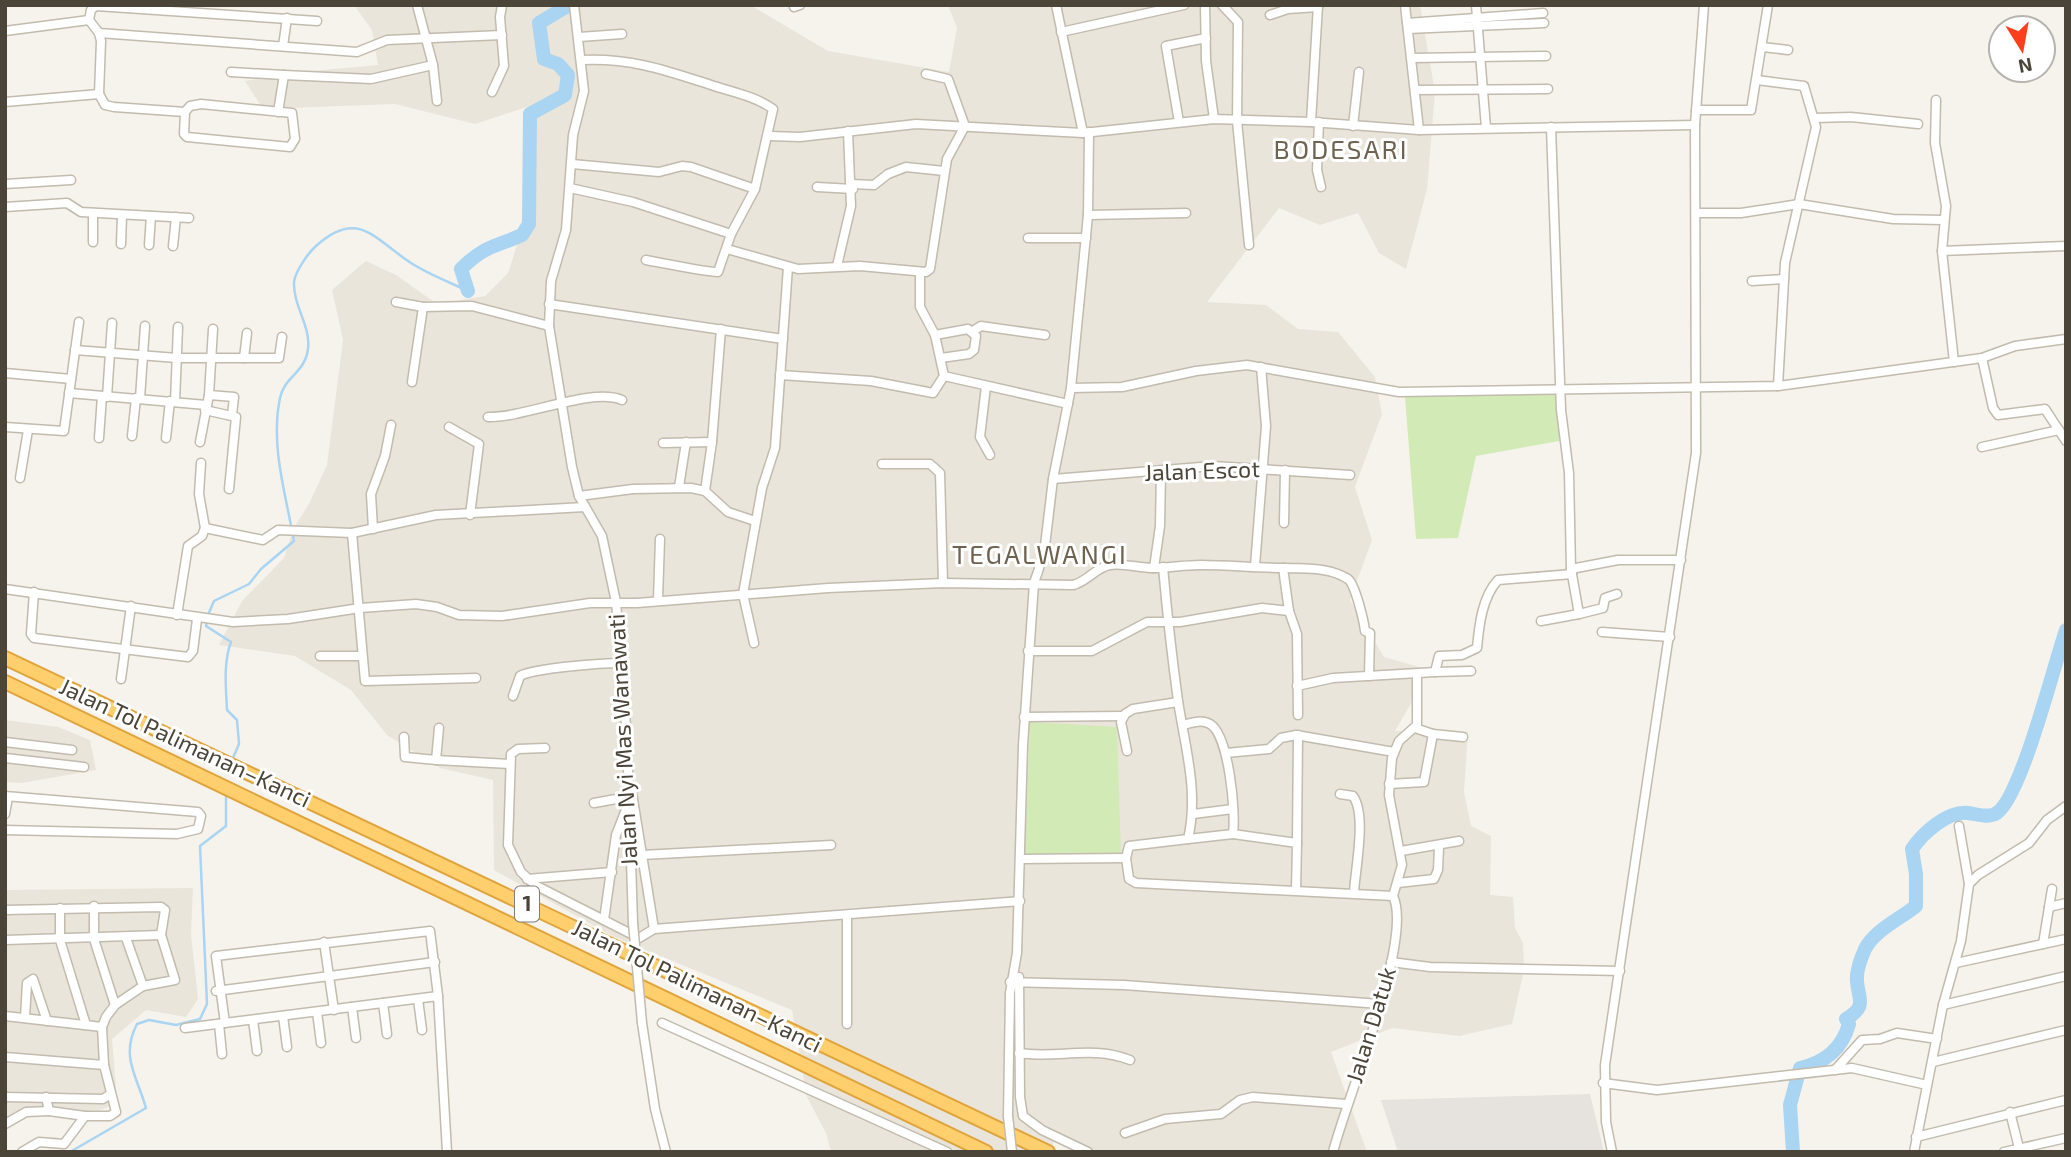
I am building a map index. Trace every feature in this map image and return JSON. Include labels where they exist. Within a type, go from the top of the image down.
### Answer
[{"type":"highway","name":"Jalan Tol Palimanan–Kanci","points":[[5,658],[1047,1151]]},
{"type":"highway","name":"Jalan Tol Palimanan–Kanci","points":[[5,682],[986,1152]]},
{"type":"street","points":[[417,5],[433,65],[437,101]]},
{"type":"street","points":[[492,92],[504,66],[502,5]]},
{"type":"street","points":[[1012,1152],[1007,1074],[1010,982],[1016,969],[1020,901],[1028,652],[1034,583],[1044,554],[1053,479],[1071,388],[1088,215],[1086,133],[1056,5]]},
{"type":"street","points":[[1061,32],[1184,5]]},
{"type":"street","points":[[1205,5],[1214,120]]},
{"type":"street","points":[[1222,5],[1238,22],[1237,121],[1249,245]]},
{"type":"street","points":[[1405,5],[1419,130]]},
{"type":"street","points":[[1476,5],[1486,128]]},
{"type":"street","points":[[1612,1152],[1603,1083],[1696,453],[1695,125],[1704,5]]},
{"type":"street","points":[[1696,110],[1748,112],[1753,107],[1768,5]]},
{"type":"street","points":[[185,112],[108,106],[99,94],[99,33],[89,20],[91,10],[96,6],[129,7],[317,20]]},
{"type":"street","points":[[1270,15],[1288,9],[1318,6],[1315,122],[1317,170],[1321,187]]},
{"type":"street","name":"Jalan Nyi Mas Wanawati","points":[[575,10],[584,91],[573,135],[566,230],[551,281],[549,326],[560,404],[579,496],[602,536],[616,602],[628,774],[633,923],[642,1023],[654,1109],[666,1152]]},
{"type":"street","points":[[1408,26],[1478,17],[1509,20],[1544,18]]},
{"type":"street","points":[[283,46],[287,18]]},
{"type":"street","points":[[5,31],[89,20]]},
{"type":"street","points":[[1408,26],[1478,27],[1509,20]]},
{"type":"street","points":[[99,33],[357,51],[387,40],[501,26]]},
{"type":"street","points":[[579,37],[622,34]]},
{"type":"street","points":[[1179,122],[1166,46],[1206,38]]},
{"type":"street","points":[[1762,47],[1788,50]]},
{"type":"street","points":[[1412,58],[1546,56]]},
{"type":"street","points":[[582,60],[641,62],[756,99],[773,108],[769,136],[755,189],[731,234],[715,273],[646,260]]},
{"type":"street","points":[[231,72],[371,79],[433,65]]},
{"type":"street","points":[[1353,126],[1359,72]]},
{"type":"street","points":[[926,74],[948,79],[965,126]]},
{"type":"street","points":[[278,112],[284,75]]},
{"type":"street","points":[[1757,80],[1804,86],[1814,118],[1815,134],[1784,279],[1779,386]]},
{"type":"street","points":[[1415,90],[1548,89]]},
{"type":"street","points":[[5,102],[99,94]]},
{"type":"street","points":[[1936,100],[1935,143],[1946,206],[1942,251],[1954,362]]},
{"type":"street","points":[[201,104],[295,115],[295,139],[290,147],[187,137],[184,134],[185,112],[190,106],[201,104]]},
{"type":"street","points":[[1814,118],[1851,117],[1918,124]]},
{"type":"street","points":[[769,136],[800,137],[916,124],[1086,133],[1214,120],[1315,122],[1419,130],[1695,125]]},
{"type":"street","points":[[727,249],[788,267],[837,266],[920,272],[930,269],[944,171],[952,145],[965,126]]},
{"type":"street","points":[[1551,127],[1560,387],[1569,473],[1571,571],[1578,614]]},
{"type":"street","points":[[837,266],[852,187],[848,131]]},
{"type":"street","points":[[572,164],[659,172],[682,166],[691,167],[755,189]]},
{"type":"street","points":[[817,187],[874,185],[888,174],[906,167],[944,171]]},
{"type":"street","points":[[5,184],[71,180]]},
{"type":"street","points":[[570,188],[633,202],[731,234]]},
{"type":"street","points":[[5,206],[66,203],[81,212],[189,218]]},
{"type":"street","points":[[1697,213],[1741,213],[1798,204],[1893,219],[1944,220]]},
{"type":"street","points":[[93,213],[93,242]]},
{"type":"street","points":[[1088,215],[1186,213]]},
{"type":"street","points":[[121,244],[122,215]]},
{"type":"street","points":[[149,245],[151,216]]},
{"type":"street","points":[[173,246],[176,217]]},
{"type":"street","points":[[1028,238],[1086,238]]},
{"type":"street","points":[[1942,251],[2066,246]]},
{"type":"street","points":[[754,643],[743,594],[755,522],[775,448],[788,267]]},
{"type":"street","points":[[780,375],[871,381],[930,394],[936,391],[944,376],[935,335],[920,307],[920,272]]},
{"type":"street","points":[[1752,281],[1784,279]]},
{"type":"street","points":[[396,302],[423,307],[472,306],[549,326]]},
{"type":"street","points":[[549,304],[783,339]]},
{"type":"street","points":[[412,382],[423,307]]},
{"type":"street","points":[[5,427],[64,431],[79,322]]},
{"type":"street","points":[[99,438],[111,353],[112,323]]},
{"type":"street","points":[[132,436],[144,355],[145,326]]},
{"type":"street","points":[[935,335],[973,331],[981,326],[1045,335]]},
{"type":"street","points":[[166,438],[177,358],[178,327]]},
{"type":"street","points":[[705,491],[712,442],[721,328]]},
{"type":"street","points":[[200,442],[209,395],[213,329]]},
{"type":"street","points":[[941,358],[969,354],[974,350],[976,336],[973,331]]},
{"type":"street","points":[[244,358],[247,333]]},
{"type":"street","points":[[75,350],[177,358],[279,359],[282,337]]},
{"type":"street","points":[[1071,388],[1122,387],[1206,369],[1247,365],[1399,392],[1560,387],[1779,386],[1982,358],[2015,346],[2066,339]]},
{"type":"street","points":[[1982,358],[1993,408],[1998,415],[2045,409],[2066,441]]},
{"type":"street","points":[[1255,566],[1266,426],[1261,367]]},
{"type":"street","points":[[5,373],[71,379]]},
{"type":"street","points":[[944,376],[1068,404]]},
{"type":"street","points":[[986,386],[980,438],[990,455]]},
{"type":"street","points":[[69,393],[172,402],[206,407],[232,415],[237,420],[229,489]]},
{"type":"street","points":[[209,395],[234,397],[232,415]]},
{"type":"street","points":[[488,417],[509,416],[604,396],[622,400]]},
{"type":"street","points":[[373,529],[371,494],[385,456],[391,425]]},
{"type":"street","points":[[449,428],[479,444],[470,515]]},
{"type":"street","points":[[20,478],[29,430]]},
{"type":"street","points":[[1982,447],[2059,430]]},
{"type":"street","points":[[679,487],[686,442]]},
{"type":"street","points":[[663,443],[712,442]]},
{"type":"street","points":[[177,615],[188,546],[202,536],[205,528],[199,494],[201,463]]},
{"type":"street","points":[[882,464],[930,464],[940,473],[943,583]]},
{"type":"street","name":"Jalan Escot","points":[[1053,479],[1213,466],[1350,474]]},
{"type":"street","points":[[1284,523],[1285,470]]},
{"type":"street","points":[[1161,471],[1159,568],[1190,768],[1193,814],[1188,839]]},
{"type":"street","points":[[579,496],[679,487],[705,491],[728,513],[755,522]]},
{"type":"street","points":[[205,528],[263,540],[278,530],[352,533],[436,515],[585,507]]},
{"type":"street","points":[[352,533],[365,681],[476,678]]},
{"type":"street","points":[[658,600],[660,539]]},
{"type":"street","points":[[1435,672],[1439,656],[1474,652],[1477,648],[1485,606],[1497,580],[1571,571],[1628,559],[1681,560]]},
{"type":"street","points":[[5,589],[131,606],[199,619],[269,621],[360,608],[416,604],[437,607],[459,615],[502,616],[555,607],[743,594],[943,583],[1080,583],[1108,565],[1159,568],[1255,566],[1329,571],[1350,580],[1357,595],[1365,631],[1370,633],[1370,676]]},
{"type":"street","points":[[1283,568],[1289,611],[1297,634],[1298,715]]},
{"type":"street","points":[[34,592],[32,637],[188,657],[193,651],[199,619]]},
{"type":"street","points":[[1541,621],[1600,609],[1604,606],[1605,598],[1617,594]]},
{"type":"street","points":[[121,678],[131,606]]},
{"type":"street","points":[[1028,652],[1091,651],[1140,624],[1262,608],[1289,611]]},
{"type":"street","points":[[1602,632],[1670,637]]},
{"type":"street","points":[[320,656],[362,656]]},
{"type":"street","points":[[513,696],[520,676],[532,670],[574,668],[592,662],[622,663]]},
{"type":"street","points":[[1297,686],[1398,672],[1417,674],[1471,671]]},
{"type":"street","points":[[1297,843],[1233,834],[1132,845],[1128,848],[1126,858],[1129,879],[1136,883],[1393,896],[1398,883],[1401,851],[1390,806],[1389,784],[1394,752],[1402,738],[1415,728],[1418,718],[1417,674]]},
{"type":"street","points":[[1127,751],[1121,722],[1124,716],[1133,709],[1178,702]]},
{"type":"street","points":[[1024,717],[1124,716]]},
{"type":"street","points":[[1183,725],[1199,721],[1209,723],[1219,734],[1226,753],[1233,809],[1233,834]]},
{"type":"street","points":[[436,760],[439,728]]},
{"type":"street","points":[[1415,728],[1433,734],[1463,737]]},
{"type":"street","points":[[1389,784],[1424,782],[1433,734]]},
{"type":"street","points":[[1226,753],[1269,749],[1281,738],[1298,735],[1394,752]]},
{"type":"street","points":[[1296,890],[1298,735]]},
{"type":"street","points":[[404,737],[405,757],[510,764]]},
{"type":"street","points":[[5,742],[72,750]]},
{"type":"street","points":[[37,761],[38,746]]},
{"type":"street","points":[[545,748],[515,750],[510,764],[508,845],[516,863],[527,879],[639,938],[654,929],[1020,901]]},
{"type":"street","points":[[5,758],[84,767]]},
{"type":"street","points":[[628,774],[654,929]]},
{"type":"street","points":[[1340,794],[1353,796],[1358,806],[1355,893]]},
{"type":"street","points":[[5,814],[6,796],[198,812],[201,824],[191,833],[177,834],[5,830]]},
{"type":"street","points":[[594,803],[627,797]]},
{"type":"street","points":[[1969,884],[1978,875],[2029,844],[2047,820],[2066,806]]},
{"type":"street","points":[[604,920],[616,835],[628,807]]},
{"type":"street","points":[[1193,814],[1233,809]]},
{"type":"street","points":[[1914,1152],[1943,1005],[1956,963],[1969,884],[1958,826]]},
{"type":"street","points":[[1401,851],[1459,841]]},
{"type":"street","points":[[642,855],[831,845]]},
{"type":"street","points":[[1398,883],[1434,879],[1438,870],[1439,846]]},
{"type":"street","points":[[1021,859],[1126,858]]},
{"type":"street","points":[[527,879],[611,872]]},
{"type":"street","points":[[2043,944],[2052,889]]},
{"type":"street","name":"Jalan Datuk","points":[[1333,1152],[1391,962],[1397,918],[1393,896]]},
{"type":"street","points":[[2049,906],[2066,903]]},
{"type":"street","points":[[94,906],[94,939],[115,1004]]},
{"type":"street","points":[[5,910],[94,906],[164,908],[161,935],[175,980],[143,986],[115,1004],[102,1027],[109,1095],[116,1108],[113,1115],[85,1116],[33,1110],[5,1124]]},
{"type":"street","points":[[60,908],[60,940],[86,1025]]},
{"type":"street","points":[[846,916],[847,1024]]},
{"type":"street","points":[[222,1054],[216,956],[425,929],[431,934],[435,962],[447,1152]]},
{"type":"street","points":[[5,940],[161,935]]},
{"type":"street","points":[[126,937],[143,986]]},
{"type":"street","points":[[1956,963],[2066,939]]},
{"type":"street","points":[[324,942],[334,1010]]},
{"type":"street","points":[[218,990],[435,962]]},
{"type":"street","points":[[1391,962],[1430,967],[1620,971]]},
{"type":"street","points":[[1016,969],[1021,982],[1019,1053],[1023,1116],[1042,1130],[1088,1152]]},
{"type":"street","points":[[1943,1005],[2066,976]]},
{"type":"street","points":[[25,1018],[27,983],[33,979],[47,1021]]},
{"type":"street","points":[[1010,982],[1124,985],[1380,1004]]},
{"type":"street","points":[[185,1028],[438,996]]},
{"type":"street","points":[[418,999],[422,1031]]},
{"type":"street","points":[[383,1003],[387,1034]]},
{"type":"street","points":[[352,1007],[356,1038]]},
{"type":"street","points":[[317,1012],[321,1043]]},
{"type":"street","points":[[5,1016],[102,1027]]},
{"type":"street","points":[[283,1016],[287,1047]]},
{"type":"street","points":[[253,1020],[257,1051]]},
{"type":"street","points":[[662,1023],[947,1152]]},
{"type":"street","points":[[1933,1062],[2066,1030]]},
{"type":"street","points":[[1835,1070],[1862,1040],[1880,1039],[1894,1033],[1937,1039]]},
{"type":"street","points":[[1019,1053],[1038,1056],[1096,1051],[1130,1060]]},
{"type":"street","points":[[5,1057],[104,1065]]},
{"type":"street","points":[[1603,1083],[1657,1090],[1860,1069],[1927,1085]]},
{"type":"street","points":[[5,1097],[103,1099],[109,1095]]},
{"type":"street","points":[[46,1097],[49,1111]]},
{"type":"street","points":[[1125,1133],[1165,1119],[1221,1114],[1240,1100],[1252,1097],[1346,1104]]},
{"type":"street","points":[[1916,1137],[2066,1100]]},
{"type":"street","points":[[2010,1112],[2020,1149]]},
{"type":"street","points":[[22,1152],[39,1142],[64,1144],[85,1116]]},
{"type":"street","points":[[2004,1152],[2066,1138]]},
{"type":"shaded area","points":[[354,5],[750,5],[828,51],[949,72],[957,28],[948,5],[1420,5],[1435,92],[1427,189],[1406,269],[1379,253],[1358,213],[1320,225],[1279,208],[1207,302],[1266,305],[1298,329],[1338,332],[1375,377],[1382,414],[1355,487],[1372,540],[1350,600],[1384,657],[1419,667],[1421,686],[1395,731],[1468,732],[1464,792],[1471,826],[1491,836],[1490,895],[1513,897],[1515,928],[1523,943],[1524,970],[1512,1024],[1459,1036],[1392,1028],[1331,1052],[1367,1152],[1087,1152],[1055,1137],[1051,1152],[831,1152],[826,1133],[807,1097],[792,1010],[614,937],[494,870],[493,780],[440,768],[387,735],[351,690],[295,656],[219,645],[242,601],[284,558],[293,529],[309,504],[327,465],[343,340],[332,290],[366,261],[396,275],[437,304],[485,296],[508,273],[526,217],[527,107],[475,124],[395,104],[263,109],[245,81],[301,72],[378,65],[372,30]]},
{"type":"shaded area","points":[[5,720],[58,727],[90,740],[96,770],[22,783],[5,782]]},
{"type":"shaded area","points":[[193,888],[191,934],[198,999],[186,1017],[146,1010],[112,1039],[116,1087],[114,1105],[99,1110],[26,1112],[5,1129],[5,890]]},
{"type":"shaded area","points":[[1590,1094],[1604,1152],[1398,1152],[1381,1100]]},
{"type":"green space","points":[[1559,393],[1559,441],[1476,456],[1458,538],[1416,539],[1405,397]]},
{"type":"green space","points":[[1030,722],[1117,727],[1121,857],[1025,857]]},
{"type":"waterway","points":[[468,291],[461,269],[484,251],[522,235],[529,224],[530,114],[565,95],[568,75],[558,64],[544,59],[539,23],[569,5]]},
{"type":"waterway","points":[[208,615],[214,601],[249,584],[261,569],[294,541],[280,470],[277,416],[282,391],[303,364],[308,349],[307,332],[296,299],[294,282],[309,253],[331,235],[343,229],[355,228],[376,237],[418,267],[468,291]]},
{"type":"waterway","points":[[207,622],[206,626],[231,642],[226,667],[227,710],[237,720],[239,744],[233,758]]},
{"type":"waterway","points":[[1793,1152],[1790,1105],[1800,1068],[1817,1063],[1837,1048],[1849,1024],[1846,1019],[1859,1006],[1857,973],[1865,949],[1881,930],[1916,906],[1916,874],[1912,849],[1922,836],[1944,819],[1960,813],[1992,815],[2005,804],[2026,759],[2066,630]]},
{"type":"waterway","points":[[70,1152],[146,1108],[130,1057],[132,1036],[137,1024],[149,1020],[176,1025],[200,1019],[207,1004],[200,846],[226,826],[226,796]]},
{"type":"district","name":"BODESARI","points":[[1341,150]]},
{"type":"district","name":"TEGALWANGI","points":[[1040,555]]}]
